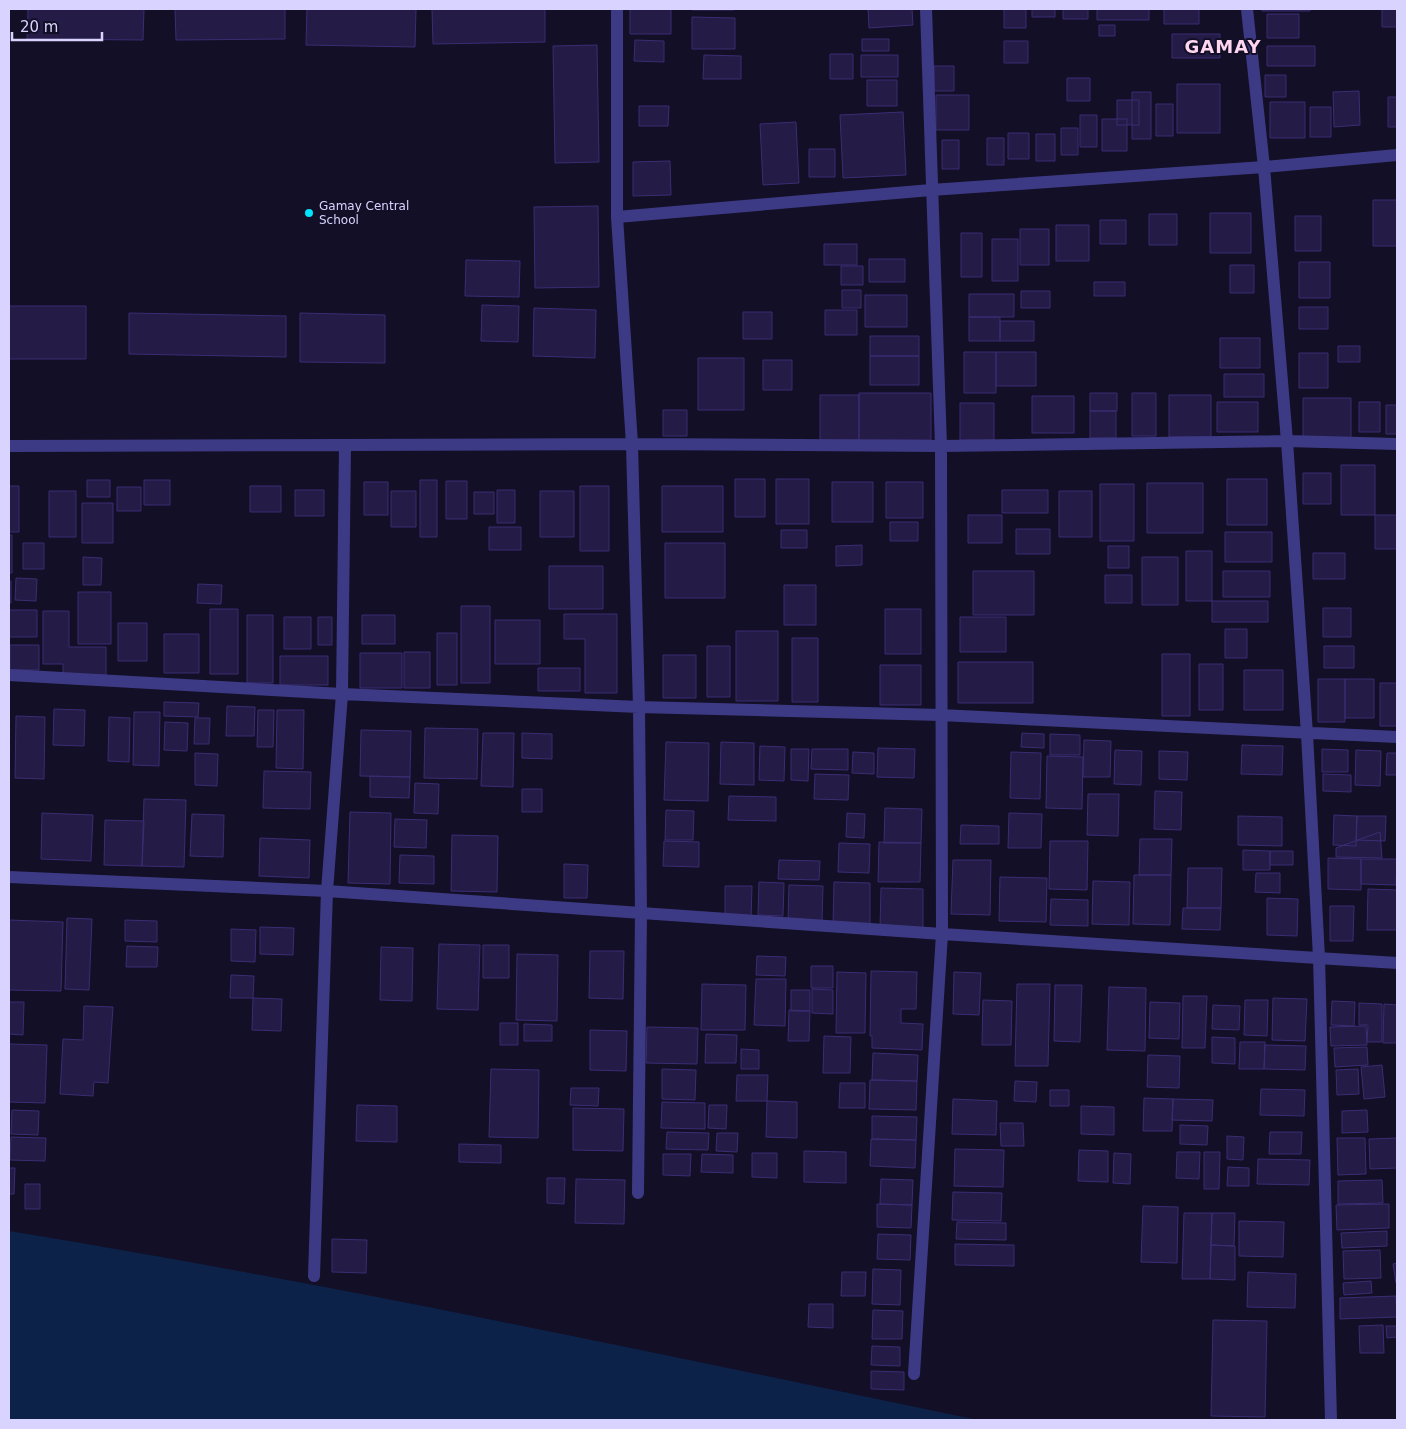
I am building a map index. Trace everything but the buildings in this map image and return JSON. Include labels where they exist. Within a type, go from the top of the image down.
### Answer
[{"type":"street","points":[[617,9],[617,217],[632,444],[639,707],[641,913],[638,1193]]},
{"type":"street","points":[[914,1374],[942,934],[940,715],[941,446],[926,9]]},
{"type":"street","points":[[1247,9],[1264,167],[1307,734],[1319,957],[1331,1420]]},
{"type":"street","points":[[617,217],[931,190],[1264,167],[1397,155]]},
{"type":"street","points":[[9,446],[632,444],[941,446],[1286,440],[1397,444]]},
{"type":"street","points":[[314,1276],[327,891],[342,694],[345,446]]},
{"type":"street","points":[[9,675],[342,694],[639,707],[940,715],[1397,737]]},
{"type":"street","points":[[9,877],[327,891],[942,934],[1397,963]]},
{"type":"water","points":[[9,1231],[373,1296],[978,1420],[9,1420]]},
{"type":"place","name":"Gamay Central School","points":[[309,213]]},
{"type":"district","name":"GAMAY","points":[[1223,46]]}]
